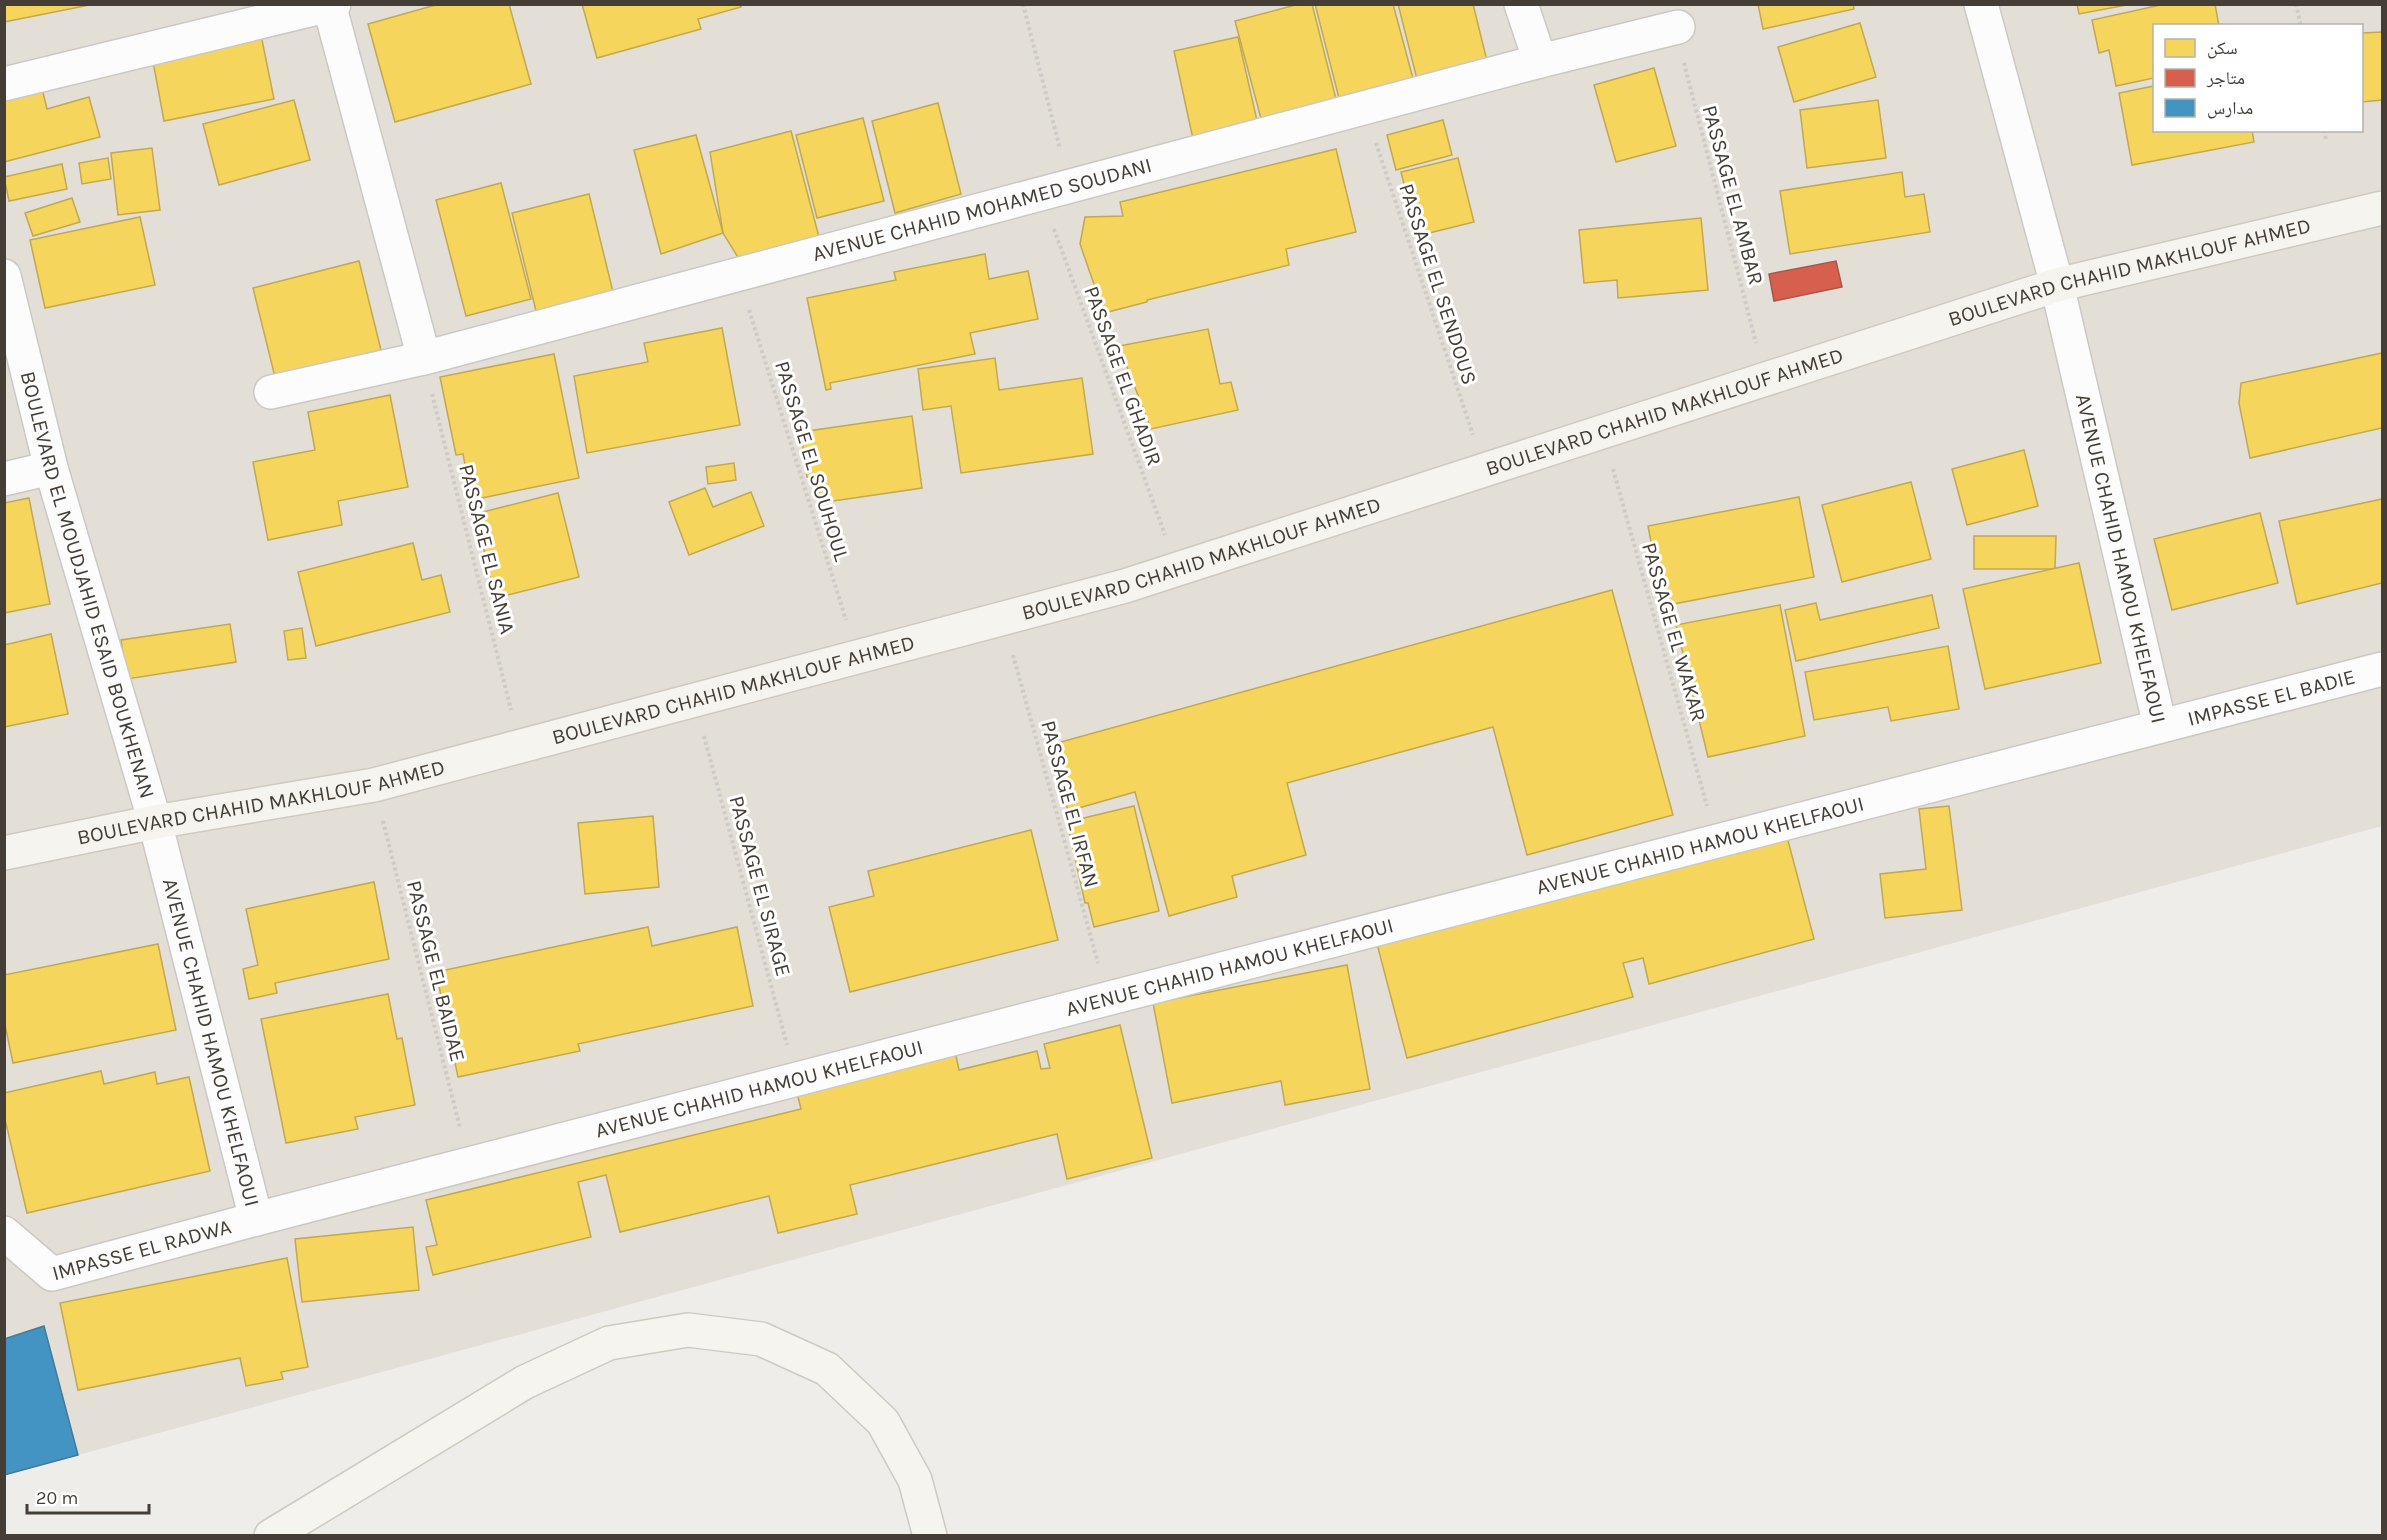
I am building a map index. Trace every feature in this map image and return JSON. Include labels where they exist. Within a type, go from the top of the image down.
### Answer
[{"type":"main road","name":"BOULEVARD CHAHID MAKHLOUF AHMED","points":[[4,853],[155,822],[374,785],[1125,586],[2057,285],[2382,208]]},
{"type":"main road","points":[[271,1536],[525,1382],[609,1343],[688,1330],[761,1339],[826,1369],[883,1422],[915,1480],[930,1536]]},
{"type":"street","points":[[1521,4],[1540,61]]},
{"type":"street","name":"AVENUE CHAHID HAMOU KHELFAOUI","points":[[155,822],[256,1219],[2160,726],[2057,285],[1982,4]]},
{"type":"street","points":[[4,84],[330,5],[424,358]]},
{"type":"street","name":"AVENUE CHAHID MOHAMED SOUDANI","points":[[271,392],[424,358],[1540,61],[1667,30]]},
{"type":"street","name":"BOULEVARD EL MOUDJAHID ESAID BOUKHENAN","points":[[4,276],[51,468],[155,822]]},
{"type":"street","points":[[4,479],[51,468]]},
{"type":"street","name":"IMPASSE EL BADIE","points":[[2160,726],[2382,669]]},
{"type":"street","name":"IMPASSE EL RADWA","points":[[4,1233],[52,1274],[256,1219]]},
{"type":"path","name":"PASSAGE EL GHADIR","points":[[1023,4],[1055,190],[1177,569]]},
{"type":"path","points":[[2296,4],[2301,24]]},
{"type":"path","name":"PASSAGE EL AMBAR","points":[[1667,30],[1681,51],[1765,378]]},
{"type":"path","name":"PASSAGE EL SENDOUS","points":[[1364,108],[1484,469]]},
{"type":"path","points":[[2324,132],[2326,140]]},
{"type":"path","name":"PASSAGE EL SOUHOUL","points":[[738,275],[858,657]]},
{"type":"path","name":"PASSAGE EL SANIA","points":[[424,358],[520,747]]},
{"type":"path","name":"PASSAGE EL WAKAR","points":[[1603,430],[1717,841]]},
{"type":"path","name":"PASSAGE EL IRFAN","points":[[1003,618],[1107,998]]},
{"type":"path","name":"PASSAGE EL SIRAGE","points":[[695,700],[796,1079]]},
{"type":"path","name":"PASSAGE EL BAIDAE","points":[[374,785],[469,1164]]},
{"type":"shaded area","points":[[5,5],[2382,5],[2382,826],[5,1475]]},
{"type":"building: سكن","points":[[4,4],[90,4],[90,5],[4,22]]},
{"type":"building: سكن","points":[[439,4],[509,4],[531,84],[395,122],[368,24]]},
{"type":"building: سكن","points":[[582,4],[740,4],[741,7],[698,19],[701,29],[597,58]]},
{"type":"building: سكن","points":[[1299,4],[1312,4],[1338,107],[1263,126],[1235,21]]},
{"type":"building: سكن","points":[[1315,4],[1393,4],[1415,86],[1341,106]]},
{"type":"building: سكن","points":[[1398,4],[1473,4],[1488,65],[1418,83]]},
{"type":"building: سكن","points":[[1758,4],[1853,4],[1854,9],[1763,29]]},
{"type":"building: سكن","points":[[2077,4],[2132,4],[2079,14]]},
{"type":"building: سكن","points":[[2165,4],[2215,4],[2219,24],[2153,24],[2153,78],[2116,86],[2109,50],[2099,53],[2092,20]]},
{"type":"building: سكن","points":[[1860,23],[1876,77],[1794,102],[1778,47]]},
{"type":"building: سكن","points":[[2382,32],[2382,100],[2363,102],[2363,33]]},
{"type":"building: سكن","points":[[261,35],[274,99],[164,121],[152,56]]},
{"type":"building: سكن","points":[[1238,37],[1258,125],[1193,139],[1174,51]]},
{"type":"building: سكن","points":[[1654,68],[1676,146],[1616,162],[1594,85]]},
{"type":"building: سكن","points":[[40,80],[47,109],[89,97],[100,137],[4,162],[4,89]]},
{"type":"building: سكن","points":[[2153,86],[2153,132],[2252,132],[2254,142],[2132,165],[2119,93]]},
{"type":"building: سكن","points":[[294,100],[310,160],[219,185],[203,124]]},
{"type":"building: سكن","points":[[1878,100],[1886,158],[1807,168],[1800,110]]},
{"type":"building: سكن","points":[[938,103],[961,194],[895,213],[872,121]]},
{"type":"building: سكن","points":[[863,118],[884,201],[817,218],[796,135]]},
{"type":"building: سكن","points":[[1443,120],[1452,155],[1396,170],[1387,135]]},
{"type":"building: سكن","points":[[791,131],[819,237],[739,259],[723,233],[710,152]]},
{"type":"building: سكن","points":[[696,135],[723,233],[661,254],[634,150]]},
{"type":"building: سكن","points":[[152,148],[160,210],[118,215],[111,153]]},
{"type":"building: سكن","points":[[1336,149],[1356,232],[1286,249],[1289,265],[1104,313],[1080,244],[1085,217],[1123,216],[1120,202]]},
{"type":"building: سكن","points":[[108,158],[111,179],[82,184],[79,163]]},
{"type":"building: سكن","points":[[1458,158],[1474,222],[1417,236],[1401,172]]},
{"type":"building: سكن","points":[[62,164],[67,189],[9,201],[4,177]]},
{"type":"building: سكن","points":[[1902,172],[1905,197],[1924,194],[1930,232],[1790,254],[1780,191]]},
{"type":"building: سكن","points":[[501,183],[531,299],[466,316],[436,200]]},
{"type":"building: سكن","points":[[589,194],[613,292],[536,311],[512,213]]},
{"type":"building: سكن","points":[[72,198],[80,222],[33,236],[25,213]]},
{"type":"building: سكن","points":[[140,217],[155,285],[45,308],[30,240]]},
{"type":"building: سكن","points":[[1701,218],[1708,290],[1618,298],[1617,280],[1584,283],[1579,230]]},
{"type":"building: سكن","points":[[985,254],[989,279],[1028,271],[1038,319],[970,333],[975,354],[830,383],[831,389],[826,390],[807,298],[896,280],[894,272]]},
{"type":"building: سكن","points":[[359,261],[381,350],[275,377],[253,288]]},
{"type":"building: سكن","points":[[722,328],[740,425],[587,453],[574,376],[648,362],[644,343]]},
{"type":"building: سكن","points":[[1208,329],[1220,384],[1231,382],[1238,410],[1151,429],[1119,346]]},
{"type":"building: سكن","points":[[2382,353],[2382,428],[2250,458],[2239,403],[2241,383]]},
{"type":"building: سكن","points":[[554,354],[579,478],[472,500],[463,454],[456,455],[440,377]]},
{"type":"building: سكن","points":[[995,358],[999,390],[1082,378],[1093,454],[961,473],[951,406],[923,410],[918,369]]},
{"type":"building: سكن","points":[[390,395],[408,487],[338,501],[342,525],[268,540],[253,462],[315,450],[308,412]]},
{"type":"building: سكن","points":[[912,416],[922,488],[820,503],[817,476],[807,477],[801,432]]},
{"type":"building: سكن","points":[[2024,450],[2038,506],[1967,525],[1952,469]]},
{"type":"building: سكن","points":[[734,463],[736,480],[708,484],[706,467]]},
{"type":"building: سكن","points":[[1911,482],[1931,559],[1842,582],[1822,505]]},
{"type":"building: سكن","points":[[705,488],[713,507],[751,492],[764,526],[689,555],[669,502]]},
{"type":"building: سكن","points":[[558,493],[579,577],[496,598],[475,514]]},
{"type":"building: سكن","points":[[1799,497],[1814,577],[1663,606],[1648,526]]},
{"type":"building: سكن","points":[[29,498],[50,604],[4,613],[4,503]]},
{"type":"building: سكن","points":[[2382,499],[2382,583],[2297,604],[2279,521]]},
{"type":"building: سكن","points":[[2260,513],[2278,583],[2172,610],[2154,539]]},
{"type":"building: سكن","points":[[1974,536],[2056,536],[2055,569],[1974,569]]},
{"type":"building: سكن","points":[[413,543],[422,580],[441,575],[450,612],[316,646],[298,572]]},
{"type":"building: سكن","points":[[2079,563],[2101,663],[1985,689],[1963,589]]},
{"type":"building: سكن","points":[[1612,590],[1673,815],[1527,855],[1493,727],[1287,783],[1306,855],[1232,876],[1237,897],[1169,916],[1135,792],[1068,811],[1050,745]]},
{"type":"building: سكن","points":[[1932,595],[1939,628],[1796,661],[1785,610],[1816,603],[1820,620]]},
{"type":"building: سكن","points":[[1780,605],[1805,736],[1708,757],[1676,625]]},
{"type":"building: سكن","points":[[230,624],[236,662],[127,679],[121,640]]},
{"type":"building: سكن","points":[[302,628],[306,658],[288,660],[284,631]]},
{"type":"building: سكن","points":[[51,634],[68,714],[4,727],[4,645]]},
{"type":"building: سكن","points":[[1948,646],[1959,709],[1891,721],[1888,707],[1814,720],[1805,672]]},
{"type":"building: سكن","points":[[1134,806],[1159,911],[1094,927],[1088,903],[1085,903],[1067,822]]},
{"type":"building: سكن","points":[[1949,806],[1962,910],[1885,918],[1880,874],[1926,869],[1919,809]]},
{"type":"building: سكن","points":[[653,816],[659,887],[585,894],[578,823]]},
{"type":"building: سكن","points":[[1031,830],[1058,940],[850,992],[829,907],[874,896],[868,871]]},
{"type":"building: سكن","points":[[1786,833],[1814,939],[1649,984],[1643,958],[1623,963],[1633,997],[1407,1058],[1377,944]]},
{"type":"building: سكن","points":[[374,882],[389,959],[275,983],[277,993],[249,999],[243,969],[258,965],[246,909]]},
{"type":"building: سكن","points":[[648,927],[652,946],[737,927],[753,1006],[578,1044],[580,1051],[458,1077],[436,972]]},
{"type":"building: سكن","points":[[158,944],[176,1030],[13,1063],[4,1020],[4,975]]},
{"type":"building: سكن","points":[[1347,965],[1370,1089],[1285,1105],[1281,1081],[1172,1103],[1153,1003]]},
{"type":"building: سكن","points":[[388,994],[397,1039],[402,1038],[415,1105],[355,1117],[358,1129],[286,1143],[261,1019]]},
{"type":"building: سكن","points":[[1120,1025],[1152,1158],[1067,1179],[1057,1134],[850,1185],[857,1214],[778,1233],[769,1196],[620,1232],[606,1175],[578,1182],[591,1237],[433,1275],[426,1247],[437,1245],[426,1200],[801,1109],[796,1089],[955,1051],[959,1070],[1037,1051],[1041,1069],[1050,1068],[1044,1044]]},
{"type":"building: سكن","points":[[101,1071],[104,1084],[155,1072],[157,1084],[189,1077],[210,1171],[27,1213],[4,1115],[4,1093]]},
{"type":"building: سكن","points":[[413,1227],[419,1290],[302,1302],[295,1239]]},
{"type":"building: سكن","points":[[287,1258],[308,1367],[281,1372],[283,1379],[246,1386],[240,1358],[78,1390],[60,1303]]},
{"type":"building: متاجر","points":[[1836,261],[1842,287],[1774,301],[1769,274]]},
{"type":"building: مدارس","points":[[44,1326],[78,1455],[4,1475],[4,1339]]}]
